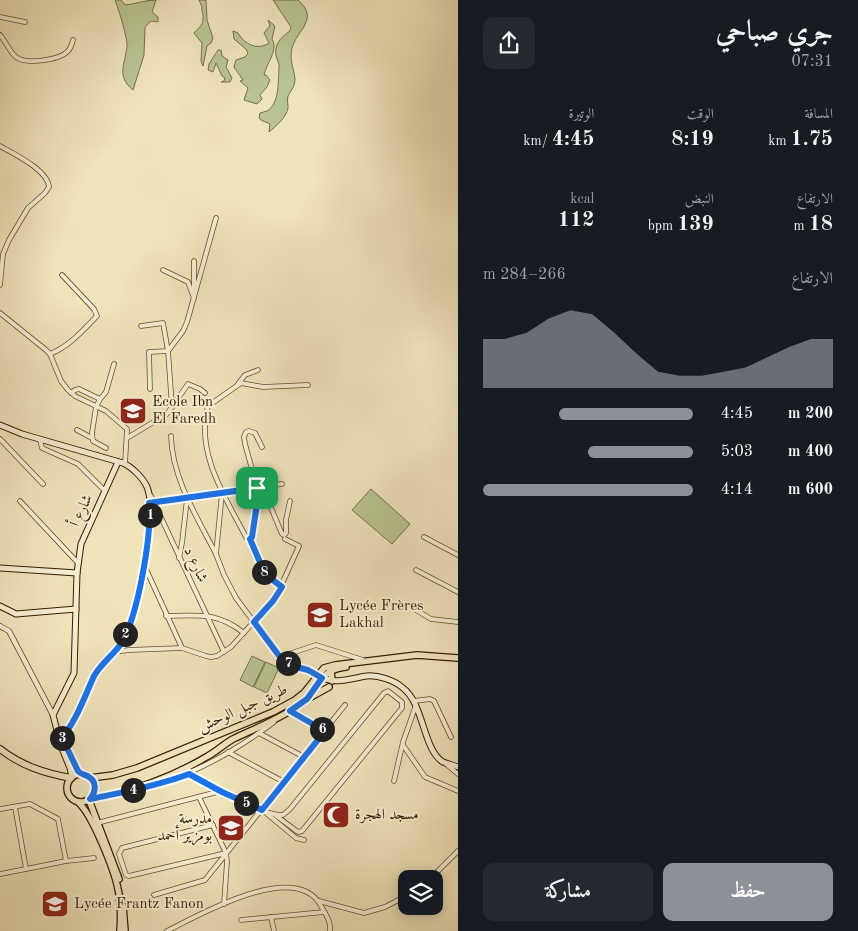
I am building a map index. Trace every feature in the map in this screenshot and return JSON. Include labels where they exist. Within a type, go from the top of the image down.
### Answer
[{"type":"highway","points":[[0,749],[19,762],[36,770],[72,777]]},
{"type":"main road","points":[[0,425],[40,440],[130,466],[147,488],[151,502],[149,535],[134,613],[121,643],[95,674],[75,719],[60,740]]},
{"type":"main road","name":"شارع أ","points":[[54,715],[74,673],[77,573],[81,544],[118,462]]},
{"type":"main road","points":[[0,568],[77,573]]},
{"type":"main road","points":[[0,606],[16,614],[76,609]]},
{"type":"main road","name":"طريق جبل الوحش","points":[[90,778],[113,775],[137,768],[243,726],[295,700],[318,679],[324,668],[417,655],[458,658]]},
{"type":"main road","points":[[307,699],[318,679],[331,671],[360,663]]},
{"type":"main road","points":[[331,671],[331,684]]},
{"type":"main road","points":[[287,713],[331,684],[367,676],[380,677],[403,687],[415,703],[432,747],[442,761],[458,767]]},
{"type":"main road","points":[[318,679],[331,684]]},
{"type":"main road","name":"طريق جبل الوحش","points":[[90,800],[148,786],[209,756],[231,740],[287,713]]},
{"type":"main road","points":[[54,715],[72,777]]},
{"type":"main road","points":[[60,740],[65,744],[74,766],[80,774],[94,782],[94,794],[90,800],[78,802]]},
{"type":"main road","points":[[80,774],[72,777],[67,786],[67,793],[70,798],[78,802],[88,813],[115,878],[120,899],[120,931]]},
{"type":"main road","points":[[90,800],[97,823],[116,868],[123,898],[125,931]]},
{"type":"street","points":[[0,17],[25,22]]},
{"type":"street","points":[[0,35],[16,58],[27,61],[46,60],[63,55],[68,51],[73,40]]},
{"type":"street","points":[[0,146],[41,172],[48,180],[49,187],[28,208],[9,240],[1,263],[0,285]]},
{"type":"street","points":[[168,351],[183,331],[216,218]]},
{"type":"street","points":[[194,262],[194,298]]},
{"type":"street","points":[[163,270],[188,282],[194,298]]},
{"type":"street","points":[[50,354],[61,350],[74,340],[97,316],[94,309],[62,275]]},
{"type":"street","points":[[0,313],[50,354],[61,381],[71,393],[106,411],[125,426],[128,432],[125,464]]},
{"type":"street","points":[[141,326],[163,323],[168,351],[172,407]]},
{"type":"street","points":[[150,389],[149,352],[168,351]]},
{"type":"street","points":[[92,438],[96,407],[106,392],[114,364]]},
{"type":"street","points":[[258,370],[244,375],[237,385],[206,404],[206,445],[222,493],[246,537],[250,539],[265,574],[282,587]]},
{"type":"street","points":[[127,438],[167,414],[188,384],[205,393]]},
{"type":"street","points":[[237,385],[245,384],[263,387],[308,385]]},
{"type":"street","points":[[71,393],[79,389],[100,400]]},
{"type":"street","points":[[77,430],[106,448]]},
{"type":"street","points":[[262,448],[255,433],[246,432],[244,437],[245,444],[257,488],[266,498],[284,535],[286,533],[286,520],[290,501]]},
{"type":"street","points":[[171,436],[174,462],[236,598],[280,657],[296,667],[308,670],[318,679]]},
{"type":"street","points":[[0,439],[43,484]]},
{"type":"street","points":[[40,440],[42,448],[78,464],[105,491]]},
{"type":"street","points":[[151,502],[282,484]]},
{"type":"street","points":[[216,554],[222,493]]},
{"type":"street","points":[[250,539],[252,537],[258,497],[262,493]]},
{"type":"street","points":[[179,558],[188,496]]},
{"type":"street","points":[[20,501],[78,563]]},
{"type":"street","name":"شارع د","points":[[151,502],[224,652]]},
{"type":"street","points":[[424,537],[458,555]]},
{"type":"street","points":[[113,653],[129,650],[182,648],[206,656],[217,656],[224,652],[273,601],[282,587],[300,546],[285,539]]},
{"type":"street","points":[[144,565],[182,648]]},
{"type":"street","points":[[416,570],[458,592]]},
{"type":"street","points":[[416,610],[431,619],[458,622]]},
{"type":"street","points":[[166,616],[218,617],[232,623],[244,633]]},
{"type":"street","points":[[0,626],[9,631],[54,715]]},
{"type":"street","points":[[280,657],[316,645],[368,662]]},
{"type":"street","points":[[189,774],[221,791],[275,815],[298,832],[302,831],[402,708],[402,702],[388,692],[384,693],[286,813],[275,815]]},
{"type":"street","points":[[394,781],[402,745],[415,703],[430,699],[434,701],[451,737]]},
{"type":"street","points":[[154,895],[205,880],[345,706]]},
{"type":"street","points":[[287,713],[325,731]]},
{"type":"street","name":"طريق جبل الوحش","points":[[148,786],[189,774],[259,733],[287,713]]},
{"type":"street","points":[[259,733],[304,757]]},
{"type":"street","points":[[402,745],[424,777],[458,791]]},
{"type":"street","points":[[228,752],[284,782]]},
{"type":"street","points":[[442,761],[458,774]]},
{"type":"street","points":[[97,823],[221,791]]},
{"type":"street","points":[[199,797],[226,853],[224,904]]},
{"type":"street","points":[[0,809],[30,804],[58,819],[66,861]]},
{"type":"street","points":[[15,807],[26,869]]},
{"type":"street","points":[[262,810],[296,838],[304,840]]},
{"type":"street","points":[[213,825],[122,848],[119,854],[126,875],[130,876],[226,853]]},
{"type":"street","points":[[439,870],[458,851]]},
{"type":"street","points":[[0,874],[66,861],[94,858]]},
{"type":"street","points":[[116,868],[123,864]]},
{"type":"street","points":[[166,931],[224,904],[273,888],[300,889],[311,894],[318,900],[330,924],[330,931]]},
{"type":"street","points":[[318,900],[364,913],[385,907],[398,900]]},
{"type":"street","points":[[241,920],[324,912]]},
{"type":"street","points":[[324,912],[334,931]]},
{"type":"street","points":[[271,917],[274,931]]},
{"type":"green space","points":[[116,0],[121,0],[125,5],[156,0],[152,12],[158,17],[158,22],[151,21],[145,27],[144,55],[133,90],[123,75],[127,43]]},
{"type":"green space","points":[[199,0],[206,0],[207,20],[213,38],[207,46],[203,66],[201,61],[202,43],[194,33],[203,21],[202,7]]},
{"type":"green space","points":[[273,0],[298,0],[307,13],[307,19],[292,48],[291,61],[295,82],[288,96],[287,112],[269,132],[270,124],[259,118],[260,113],[267,111],[274,103],[278,91],[279,66],[276,48],[279,41],[290,31],[291,27]]},
{"type":"green space","points":[[268,20],[275,26],[272,39],[274,48],[264,75],[270,80],[260,95],[262,99],[257,104],[244,100],[248,88],[240,81],[243,80],[234,67],[236,60],[245,57],[248,53],[234,39],[233,31],[252,45],[265,45],[269,43],[264,33],[270,26]]},
{"type":"green space","points":[[218,50],[221,50],[222,56],[228,60],[226,67],[232,78],[230,82],[221,82],[225,78],[222,76],[216,63],[213,72],[208,70],[209,64]]},
{"type":"green space","points":[[371,489],[410,524],[392,544],[352,510]]},
{"type":"green space","points":[[252,656],[265,662],[253,687],[240,680]]},
{"type":"green space","points":[[266,662],[279,668],[267,693],[254,687]]},
{"type":"place","name":"Ecole Ibn El Faredh","points":[[133,411]]},
{"type":"place","name":"Lycée Frères Lakhal","points":[[320,615]]},
{"type":"place","name":"مسجد الهجرة","points":[[336,815]]},
{"type":"place","name":"مدرسة بومزير أحمد","points":[[231,828]]},
{"type":"place","name":"Lycée Frantz Fanon","points":[[55,904]]},
{"type":"route","points":[[257,488],[262,493],[258,497],[253,533],[250,539],[265,574],[282,587],[273,601],[254,622],[280,657],[291,665],[308,670],[322,678],[307,699],[290,711],[325,731],[262,810],[222,792],[189,774],[121,793],[90,799],[95,791],[94,782],[84,774],[80,774],[73,764],[65,744],[60,740],[75,719],[95,674],[121,643],[134,613],[149,535],[149,503],[188,496],[257,488]]}]
